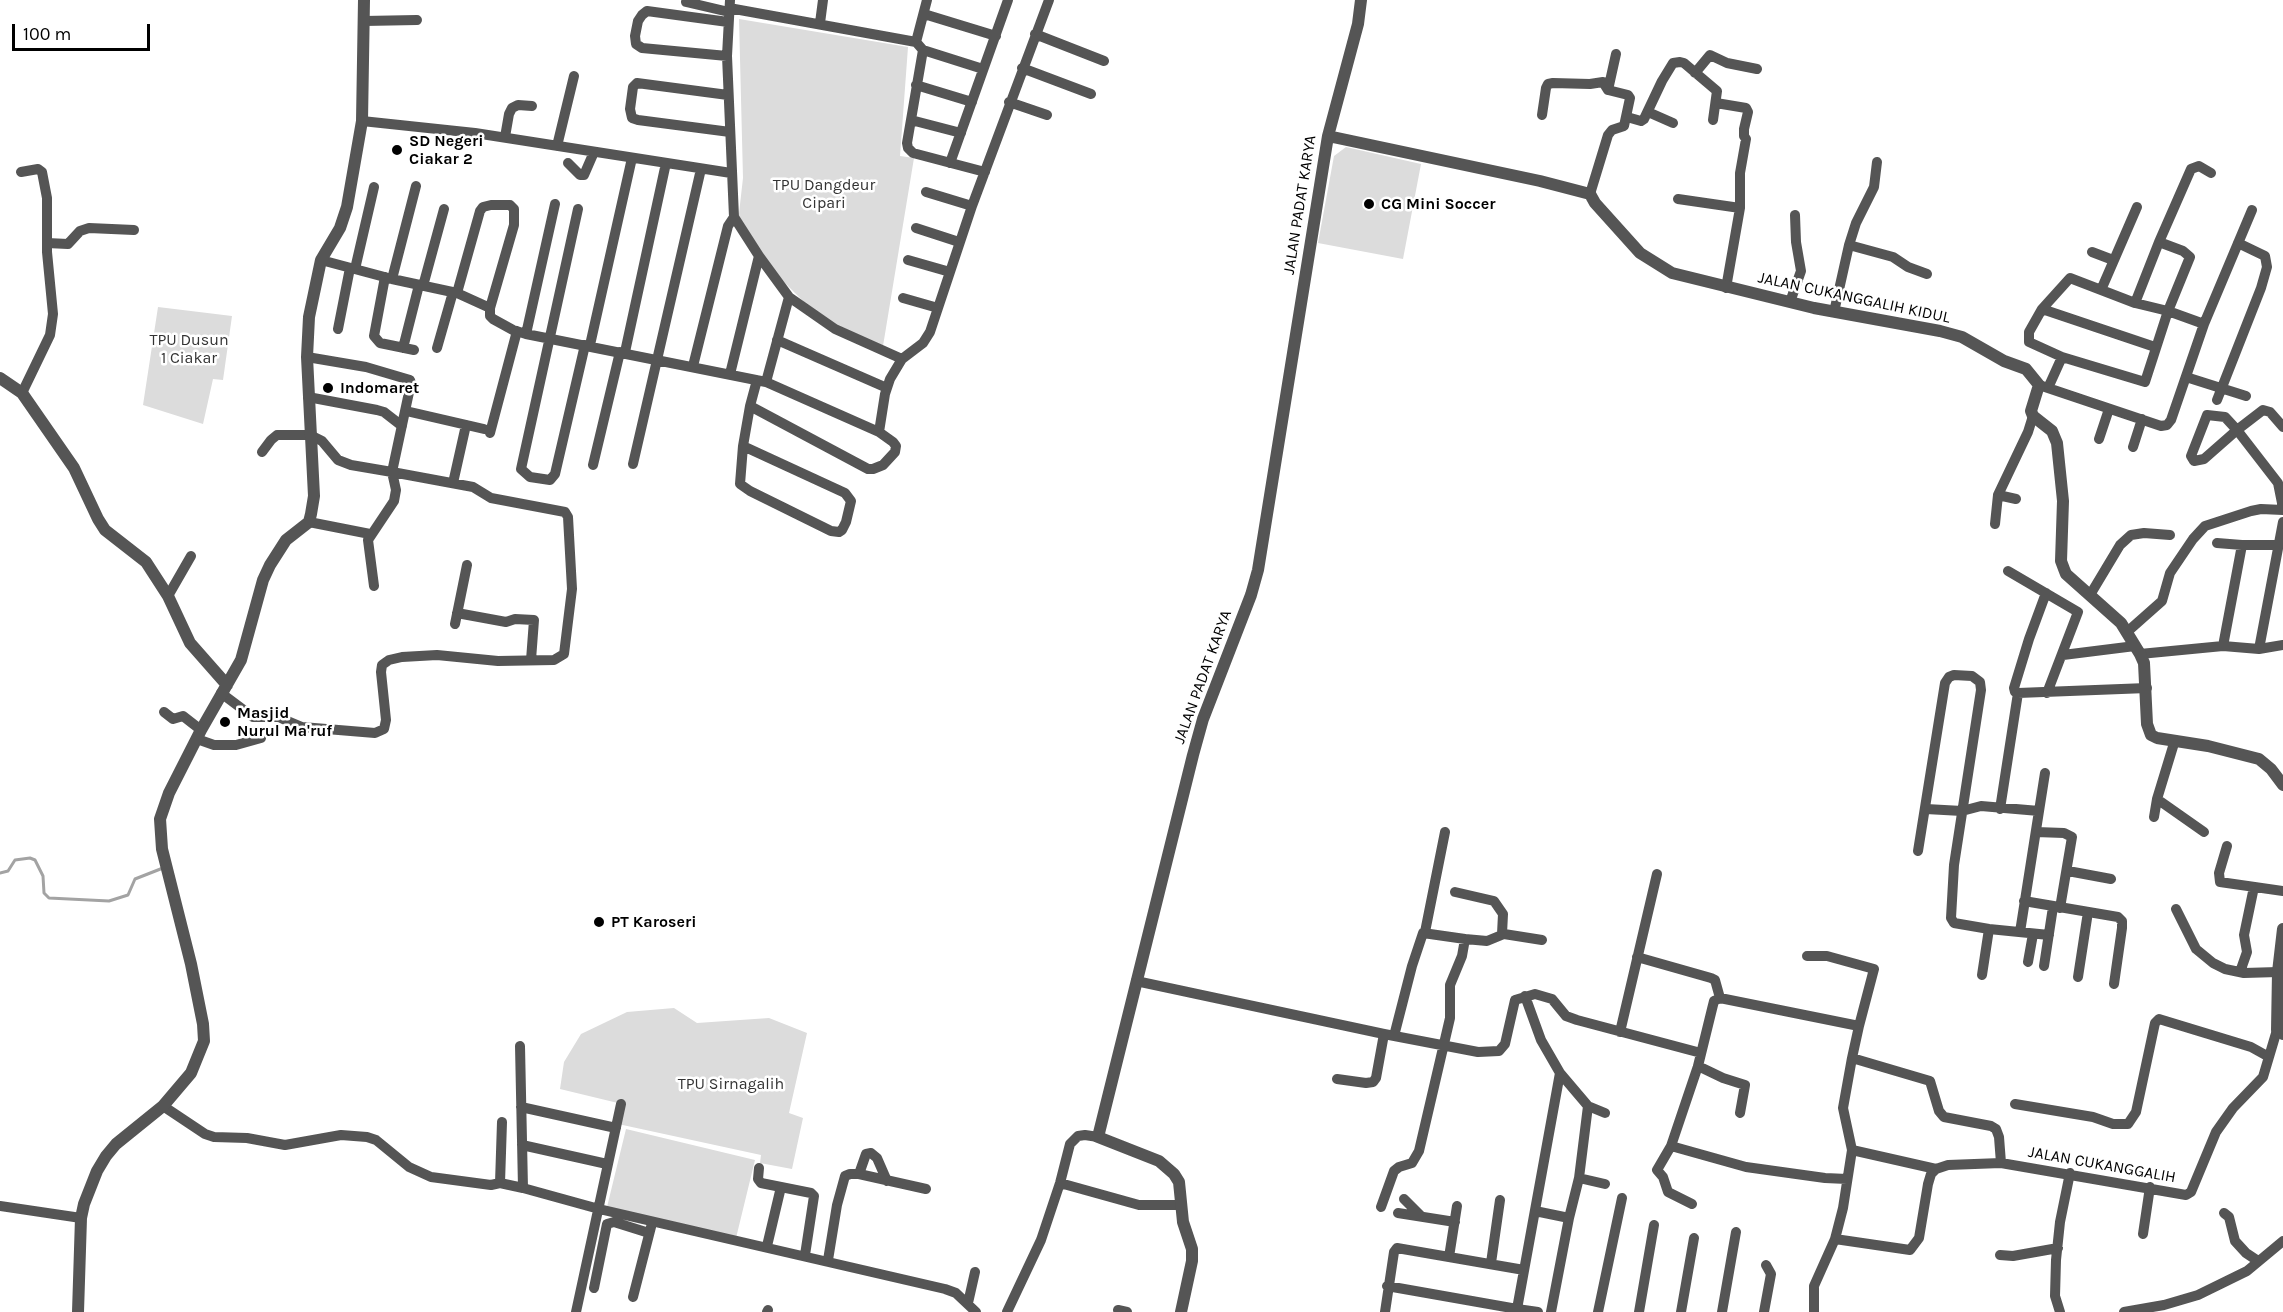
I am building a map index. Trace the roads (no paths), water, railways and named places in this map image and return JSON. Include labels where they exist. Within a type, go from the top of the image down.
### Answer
[{"type":"street","points":[[78,1312],[81,1218],[90,1187],[106,1155],[116,1144],[163,1106],[191,1073],[204,1041],[196,987],[160,834],[162,808],[241,660],[263,580],[270,565],[286,540],[309,522],[314,496],[308,397],[309,316],[321,260],[345,218],[362,121],[364,0]]},
{"type":"street","points":[[820,23],[823,0]]},
{"type":"street","points":[[927,0],[907,143],[913,153],[984,172]]},
{"type":"street","points":[[950,163],[1007,0]]},
{"type":"street","points":[[879,432],[887,388],[903,359],[922,343],[930,332],[959,242],[1009,102],[1049,0]]},
{"type":"street","name":"JALAN PADAT KARYA","points":[[1098,1137],[1203,719],[1251,595],[1257,570],[1328,136],[1358,24],[1361,0]]},
{"type":"street","points":[[686,2],[729,11],[820,23],[920,46],[983,69]]},
{"type":"street","points":[[727,56],[642,48],[636,44],[635,36],[638,21],[647,11],[729,11]]},
{"type":"street","points":[[729,11],[727,56],[734,217],[789,297],[835,329],[903,359]]},
{"type":"street","points":[[924,14],[996,36]]},
{"type":"street","points":[[364,21],[417,20]]},
{"type":"street","points":[[1035,34],[1104,61]]},
{"type":"street","points":[[1608,90],[1616,54]]},
{"type":"street","points":[[1695,73],[1710,55],[1727,63],[1757,69]]},
{"type":"street","points":[[1627,117],[1641,121],[1673,63],[1684,63],[1715,89],[1716,103],[1713,120]]},
{"type":"street","points":[[1022,68],[1092,94]]},
{"type":"street","points":[[557,146],[574,76]]},
{"type":"street","points":[[1328,136],[1540,181],[1590,194],[1610,131],[1624,126],[1630,98],[1628,95],[1608,90],[1603,82],[1548,84],[1542,115]]},
{"type":"street","points":[[728,95],[637,83],[633,87],[630,109],[634,119],[730,132]]},
{"type":"street","points":[[916,85],[972,102]]},
{"type":"street","points":[[1009,102],[1047,115]]},
{"type":"street","points":[[1716,103],[1746,108],[1749,112],[1744,129],[1746,139],[1740,173],[1740,208],[1726,288]]},
{"type":"street","points":[[505,137],[509,114],[514,106],[532,106]]},
{"type":"street","points":[[1648,112],[1673,123]]},
{"type":"street","points":[[911,120],[961,133]]},
{"type":"street","points":[[362,121],[505,137],[731,173]]},
{"type":"street","points":[[568,163],[580,175],[584,175],[594,152]]},
{"type":"street","points":[[578,209],[521,469],[530,477],[544,480],[550,480],[555,474],[632,158]]},
{"type":"street","points":[[1834,312],[1849,245],[1856,223],[1874,187],[1877,162]]},
{"type":"street","points":[[593,465],[666,163]]},
{"type":"street","points":[[2135,303],[2192,169],[2199,166],[2211,173]]},
{"type":"street","points":[[21,172],[38,169],[42,172],[46,198],[46,243],[52,325],[45,347],[22,393]]},
{"type":"street","points":[[633,464],[701,170]]},
{"type":"street","points":[[416,186],[388,278],[374,336],[380,343],[408,349],[421,286],[444,209]]},
{"type":"street","points":[[338,329],[374,187]]},
{"type":"street","points":[[926,192],[972,206]]},
{"type":"street","name":"JALAN CUKANGGALIH KIDUL","points":[[1590,194],[1625,238],[1652,262],[1672,273],[1726,288],[1834,312],[1918,326],[1962,337],[2004,361],[2026,369],[2043,387]]},
{"type":"street","points":[[1678,199],[1740,208]]},
{"type":"street","points":[[406,411],[487,431],[522,332],[555,204]]},
{"type":"street","points":[[436,348],[480,211],[483,207],[491,205],[510,205],[514,209],[514,225],[490,308],[492,320],[522,332],[550,339],[762,381],[879,432],[893,442],[896,448],[883,465],[871,469],[750,406]]},
{"type":"street","points":[[2101,290],[2137,207]]},
{"type":"street","points":[[2043,387],[2161,426],[2167,425],[2204,324],[2252,210]]},
{"type":"street","points":[[1790,302],[1801,271],[1796,242],[1795,215]]},
{"type":"street","points":[[693,366],[728,226],[734,217]]},
{"type":"street","points":[[46,243],[68,244],[80,231],[90,228],[134,230]]},
{"type":"street","points":[[916,228],[959,242]]},
{"type":"street","points":[[2159,242],[2183,251],[2190,258],[2168,311],[2143,387],[2062,357],[2029,342],[2029,332],[2042,309],[2070,278],[2135,303],[2168,311],[2204,324]]},
{"type":"street","points":[[2217,400],[2267,267],[2265,255],[2238,243]]},
{"type":"street","points":[[1849,245],[1893,257],[1908,267],[1927,274]]},
{"type":"street","points":[[2092,252],[2113,260]]},
{"type":"street","points":[[730,374],[759,256]]},
{"type":"street","points":[[321,260],[421,286],[455,292],[490,308]]},
{"type":"street","points":[[908,261],[950,272]]},
{"type":"street","points":[[743,446],[845,493],[851,501],[842,530],[831,531],[742,486],[739,480],[743,446],[750,406],[777,340],[789,297]]},
{"type":"street","points":[[903,298],[938,308]]},
{"type":"street","points":[[2042,309],[2156,347]]},
{"type":"street","points":[[777,340],[887,388]]},
{"type":"street","points":[[307,357],[366,367],[409,379],[411,383],[392,472],[396,490],[394,501],[368,540],[374,586]]},
{"type":"street","points":[[2062,357],[2031,411],[2033,416],[2052,431],[2057,443],[2063,501],[2061,561],[2064,569],[2127,632],[2144,663],[2147,724],[2151,735],[2259,759],[2271,769],[2283,785]]},
{"type":"street","points":[[2186,377],[2246,396]]},
{"type":"street","points":[[0,378],[22,393],[74,468],[105,530],[146,562],[168,596],[190,643],[224,689],[254,717],[278,717],[302,727],[375,733],[384,729],[386,720],[381,672],[382,665],[389,660],[437,655],[498,661],[554,660],[564,654],[572,589],[566,512],[491,498],[473,487],[351,465],[338,460],[322,441],[310,435],[277,435],[262,452]]},
{"type":"street","points":[[308,397],[384,412],[402,426]]},
{"type":"street","points":[[2099,439],[2109,409]]},
{"type":"street","points":[[2127,632],[2163,601],[2170,573],[2193,539],[2205,526],[2251,511],[2283,509],[2278,483],[2237,429],[2225,417],[2216,414],[2207,415],[2192,452],[2192,459],[2197,461],[2204,459],[2237,429],[2260,412],[2266,410],[2283,427]]},
{"type":"street","points":[[1995,524],[1998,495],[2028,432],[2033,416]]},
{"type":"street","points":[[2133,447],[2142,419]]},
{"type":"street","points":[[453,483],[466,425]]},
{"type":"street","points":[[1998,495],[2016,499]]},
{"type":"street","points":[[309,522],[370,534]]},
{"type":"street","points":[[2259,649],[2283,522]]},
{"type":"street","points":[[2090,595],[2120,545],[2131,535],[2170,534]]},
{"type":"street","points":[[2217,543],[2279,545]]},
{"type":"street","points":[[2223,646],[2242,545]]},
{"type":"street","points":[[168,596],[190,556]]},
{"type":"street","points":[[467,565],[456,619],[534,621],[531,660]]},
{"type":"street","points":[[2008,571],[2078,612],[2048,693]]},
{"type":"street","points":[[2046,593],[2029,639],[2014,688],[2015,692],[2048,693],[2147,688]]},
{"type":"street","points":[[2063,655],[2223,646],[2259,649],[2283,645]]},
{"type":"street","points":[[1918,851],[1945,682],[1949,677],[1972,676],[1980,682],[1981,690],[1954,865],[1950,918],[1954,923],[2049,935]]},
{"type":"street","points":[[2000,809],[2018,693]]},
{"type":"street","points":[[164,712],[173,719],[181,715],[199,735],[214,745],[236,745],[261,738]]},
{"type":"street","points":[[2154,817],[2157,799],[2175,740]]},
{"type":"street","points":[[2020,932],[2045,773]]},
{"type":"street","points":[[2157,799],[2204,832]]},
{"type":"street","points":[[1926,809],[1962,811],[1982,806],[2039,811]]},
{"type":"street","points":[[1336,1079],[1373,1082],[1422,934],[1425,932],[1445,832]]},
{"type":"street","points":[[2036,832],[2064,833],[2072,837],[2068,871],[2049,935],[2044,966]]},
{"type":"street","points":[[2227,846],[2219,873],[2220,882],[2283,891]]},
{"type":"street","points":[[2068,871],[2111,879]]},
{"type":"street","points":[[1620,1032],[1657,874]]},
{"type":"street","points":[[2240,972],[2247,952],[2244,935],[2254,887]]},
{"type":"street","points":[[1455,892],[1494,901],[1503,914],[1502,934]]},
{"type":"street","points":[[2024,901],[2118,917],[2122,921],[2114,984]]},
{"type":"street","points":[[2176,909],[2187,933],[2203,957],[2225,969],[2240,972],[2278,972]]},
{"type":"street","points":[[2078,977],[2088,912]]},
{"type":"street","points":[[1982,975],[1989,929]]},
{"type":"street","points":[[2280,1032],[2278,972],[2283,929]]},
{"type":"street","points":[[1425,932],[1487,941],[1502,934],[1542,940]]},
{"type":"street","points":[[2028,962],[2033,934]]},
{"type":"street","points":[[1381,1207],[1394,1171],[1412,1163],[1419,1151],[1450,1018],[1450,985],[1462,956],[1465,939]]},
{"type":"street","points":[[1807,956],[1827,957],[1874,969],[1859,1026],[1843,1108],[1852,1150],[1843,1208],[1835,1239],[1814,1286],[1814,1312]]},
{"type":"street","points":[[1637,957],[1711,978],[1714,980],[1720,998]]},
{"type":"street","points":[[1136,981],[1478,1052],[1499,1051],[1508,1038],[1515,1000],[1535,994],[1552,999],[1566,1016],[1701,1053]]},
{"type":"street","points":[[1525,996],[1541,1040],[1560,1073],[1588,1106],[1605,1113]]},
{"type":"street","points":[[1692,1204],[1668,1192],[1658,1170],[1671,1146],[1698,1066],[1714,1001],[1720,998],[1859,1026]]},
{"type":"street","points":[[2015,1104],[2092,1117],[2113,1124],[2128,1124],[2136,1112],[2153,1030],[2159,1019],[2251,1047],[2269,1057]]},
{"type":"street","name":"JALAN CUKANGGALIH","points":[[1936,1169],[1948,1165],[2001,1162],[2179,1194],[2191,1192],[2216,1132],[2233,1108],[2262,1077],[2280,1032]]},
{"type":"street","points":[[520,1046],[523,1188]]},
{"type":"street","points":[[1852,1058],[1930,1081],[1939,1111],[1944,1117],[1996,1129],[2001,1162]]},
{"type":"street","points":[[1698,1066],[1723,1078],[1746,1085],[1740,1113]]},
{"type":"street","points":[[1517,1310],[1560,1073]]},
{"type":"street","points":[[576,1312],[621,1104]]},
{"type":"street","points":[[163,1106],[205,1134],[214,1137],[247,1138],[285,1145],[340,1135],[367,1137],[376,1140],[409,1167],[431,1177],[523,1188],[599,1209],[945,1288],[957,1293],[976,1312]]},
{"type":"street","points":[[1551,1312],[1579,1178],[1588,1106]]},
{"type":"street","points":[[520,1107],[616,1128]]},
{"type":"street","points":[[500,1184],[502,1122]]},
{"type":"street","points":[[1007,1312],[1041,1240],[1060,1184],[1070,1144],[1074,1139],[1085,1135],[1098,1137],[1152,1158],[1174,1174],[1179,1182],[1179,1205],[1192,1249],[1192,1261],[1181,1312]]},
{"type":"street","points":[[522,1145],[607,1164]]},
{"type":"street","points":[[1671,1146],[1746,1167],[1846,1179]]},
{"type":"street","points":[[1852,1150],[1936,1169]]},
{"type":"street","points":[[858,1174],[866,1154],[871,1153],[877,1158],[887,1181]]},
{"type":"street","points":[[759,1168],[760,1182],[811,1193],[814,1196],[805,1255]]},
{"type":"street","points":[[1835,1239],[1910,1250],[1920,1238],[1928,1184],[1931,1174],[1936,1169]]},
{"type":"street","points":[[2060,1312],[2055,1296],[2056,1260],[2060,1222],[2070,1173]]},
{"type":"street","points":[[828,1260],[845,1176],[858,1174],[926,1189]]},
{"type":"street","points":[[1579,1178],[1605,1184]]},
{"type":"street","points":[[1060,1184],[1139,1205],[1179,1205]]},
{"type":"street","points":[[767,1246],[781,1187]]},
{"type":"street","points":[[2143,1234],[2150,1187]]},
{"type":"street","points":[[1598,1312],[1622,1198]]},
{"type":"street","points":[[1404,1199],[1422,1217]]},
{"type":"street","points":[[1491,1263],[1500,1200]]},
{"type":"street","points":[[0,1206],[81,1218]]},
{"type":"street","points":[[1449,1257],[1457,1206]]},
{"type":"street","points":[[1535,1211],[1569,1218]]},
{"type":"street","points":[[1398,1213],[1455,1222]]},
{"type":"street","points":[[2224,1213],[2229,1217],[2235,1241],[2246,1253],[2258,1261]]},
{"type":"street","points":[[633,1297],[653,1221]]},
{"type":"street","points":[[594,1288],[607,1224],[619,1223],[649,1233]]},
{"type":"street","points":[[1639,1312],[1654,1225]]},
{"type":"street","points":[[1722,1312],[1736,1232]]},
{"type":"street","points":[[1681,1312],[1694,1238]]},
{"type":"street","points":[[2124,1312],[2164,1305],[2198,1295],[2247,1271],[2283,1241]]},
{"type":"street","points":[[1384,1312],[1387,1286],[1394,1252],[1397,1248],[1524,1270]]},
{"type":"street","points":[[2000,1256],[2058,1248]]},
{"type":"street","points":[[1764,1312],[1771,1274],[1766,1265]]},
{"type":"street","points":[[968,1303],[975,1272]]},
{"type":"street","points":[[1387,1286],[1538,1312]]},
{"type":"waterway","points":[[0,873],[8,871],[15,860],[30,858],[35,860],[43,876],[44,893],[49,898],[109,901],[128,895],[135,879],[163,868]]},
{"type":"place","name":"SD Negeri Ciakar 2","points":[[397,150]]},
{"type":"place","name":"CG Mini Soccer","points":[[1369,204]]},
{"type":"place","name":"Indomaret","points":[[328,388]]},
{"type":"place","name":"Masjid Nurul Ma'ruf","points":[[225,722]]},
{"type":"place","name":"PT Karoseri","points":[[599,922]]},
{"type":"park label","name":"TPU Dangdeur Cipari","points":[[824,194]]},
{"type":"park label","name":"TPU Dusun 1 Ciakar","points":[[189,349]]},
{"type":"park label","name":"TPU Sirnagalih","points":[[731,1084]]}]
